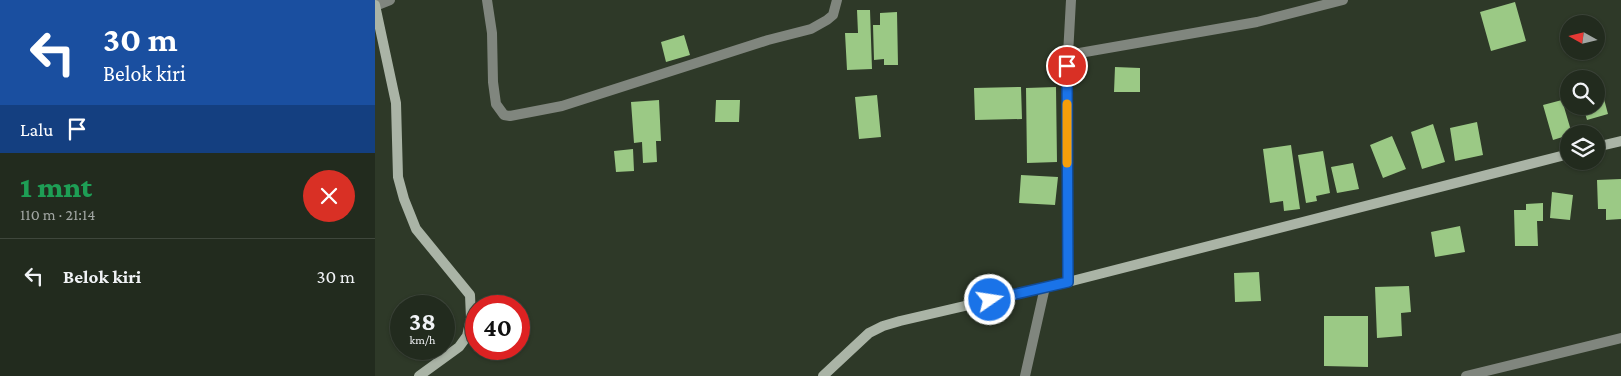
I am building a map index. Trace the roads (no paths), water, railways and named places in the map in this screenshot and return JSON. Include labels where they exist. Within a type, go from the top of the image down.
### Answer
[{"type":"street","points":[[390,0],[375,5],[396,103],[398,177],[404,199],[416,229],[470,295],[471,318],[467,336],[459,347],[419,376]]},
{"type":"street","points":[[487,0],[492,34],[493,82],[496,104],[504,115],[510,116],[562,106],[768,40],[811,30],[833,14],[837,0]]},
{"type":"street","points":[[1068,282],[1067,87],[1071,0]]},
{"type":"street","points":[[1068,55],[1257,22],[1343,0]]},
{"type":"street","points":[[1605,145],[1621,141]]},
{"type":"street","points":[[823,376],[869,333],[883,326],[1068,282],[1560,156]]},
{"type":"street","points":[[1025,376],[1045,287]]},
{"type":"street","points":[[1466,376],[1621,338]]}]
